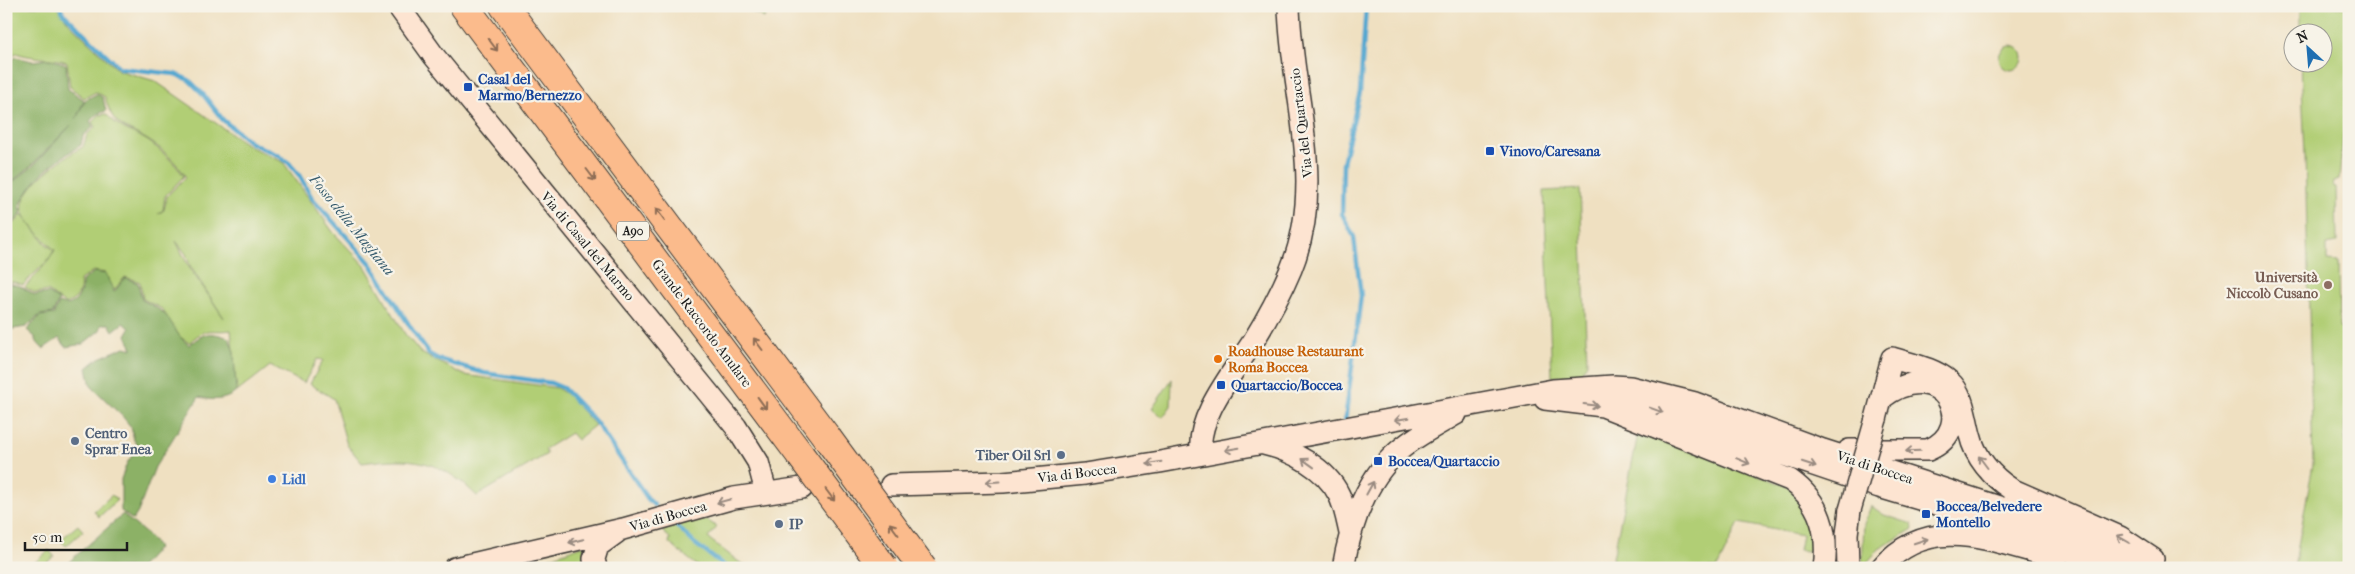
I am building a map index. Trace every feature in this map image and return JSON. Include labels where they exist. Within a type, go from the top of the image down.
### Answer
[{"type":"highway","name":"Grande Raccordo Anulare","points":[[464,6],[884,568]]},
{"type":"highway","name":"A90","points":[[504,6],[923,568]]},
{"type":"main road","name":"Via di Casal del Marmo","points":[[398,6],[452,79],[736,427],[758,462],[766,492]]},
{"type":"main road","name":"Via del Quartaccio","points":[[1202,454],[1200,440],[1207,416],[1270,312],[1292,265],[1304,224],[1308,194],[1308,165],[1291,42],[1288,6]]},
{"type":"main road","points":[[1848,568],[1847,534],[1850,510],[1892,358],[1935,372],[1952,383],[1963,406],[1976,452],[2001,482],[2011,489],[2120,537],[2144,552],[2162,568]]},
{"type":"main road","points":[[1823,450],[1928,450],[1938,444],[1950,431],[1953,421],[1951,406],[1945,396],[1930,385],[1918,383],[1903,385],[1882,398]]},
{"type":"main road","name":"Via di Boccea","points":[[1594,387],[1716,432],[1879,487],[1983,518],[2058,546],[2107,568]]},
{"type":"main road","name":"Via di Boccea","points":[[891,485],[964,484],[1057,476],[1160,462],[1566,388],[1630,387],[1664,394],[1723,412],[1823,450],[2002,508],[2151,568]]},
{"type":"main road","points":[[1526,395],[1556,401],[1603,406],[1790,480],[1812,501],[1820,518],[1825,544],[1824,568]]},
{"type":"main road","name":"Via di Boccea","points":[[1343,568],[1350,532],[1376,477],[1392,457],[1413,440],[1467,407]]},
{"type":"main road","name":"Via di Boccea","points":[[1262,444],[1298,456],[1328,479],[1342,501],[1350,532]]},
{"type":"main road","name":"Via di Boccea","points":[[455,568],[623,530],[734,498],[802,488]]},
{"type":"main road","name":"Via di Boccea","points":[[596,568],[594,559],[598,546],[604,540],[623,530]]},
{"type":"main road","points":[[1881,568],[1896,554],[1912,544],[1933,538],[1957,535],[1975,536],[2037,553],[2107,568]]},
{"type":"green space","points":[[6,6],[57,6],[69,23],[118,70],[155,81],[249,146],[283,162],[333,232],[365,266],[405,334],[421,353],[464,375],[557,388],[568,395],[595,425],[577,440],[571,433],[545,449],[547,454],[477,496],[450,474],[438,467],[424,463],[396,460],[362,463],[347,445],[334,399],[310,384],[323,360],[317,359],[304,383],[270,366],[237,392],[231,330],[205,332],[195,337],[189,343],[180,337],[162,309],[143,299],[140,282],[125,277],[114,290],[106,273],[93,271],[80,280],[80,289],[76,298],[65,304],[48,291],[35,293],[25,287],[49,260],[55,250],[42,238],[23,212],[23,203],[27,193],[44,174],[83,147],[87,135],[95,127],[92,122],[99,115],[106,114],[122,127],[158,148],[184,176],[165,196],[163,210],[158,214],[164,210],[167,196],[186,177],[173,161],[157,146],[115,120],[105,97],[96,92],[84,98],[70,87],[67,62],[16,53],[6,60]],"holes":[[[176,241],[186,254],[190,266],[224,318],[189,267]]]},
{"type":"green space","points":[[742,6],[770,6],[764,18]]},
{"type":"green space","name":"Università Niccolò Cusano","points":[[2300,6],[2349,6],[2349,74],[2346,108],[2349,108],[2349,115],[2345,115],[2339,180],[2334,182],[2333,187],[2336,188],[2337,243],[2327,245],[2327,261],[2338,262],[2339,328],[2349,328],[2349,404],[2346,412],[2345,428],[2350,482],[2349,568],[2294,568],[2313,464],[2301,72],[2332,72],[2332,22],[2300,22]]},
{"type":"green space","points":[[2011,46],[2016,47],[2022,53],[2022,63],[2016,69],[2011,70],[2006,69],[2000,63],[1999,58],[2000,53],[2006,47]]},
{"type":"green space","points":[[16,57],[32,61],[49,59],[66,64],[68,89],[84,100],[76,119],[85,100],[97,94],[103,98],[106,111],[97,114],[90,121],[93,127],[83,136],[81,145],[53,164],[32,186],[20,205],[22,212],[15,221],[6,226],[6,187],[32,167],[71,125],[31,166],[6,186],[6,65]]},
{"type":"green space","points":[[1580,189],[1587,363],[1579,376],[1552,377],[1544,191]]},
{"type":"green space","points":[[22,214],[46,244],[54,250],[49,259],[23,285],[8,282],[10,275],[6,273],[6,227],[16,222]]},
{"type":"green space","points":[[94,272],[106,274],[114,292],[125,278],[138,283],[142,300],[157,308],[166,316],[189,345],[203,335],[217,334],[229,338],[234,352],[236,392],[218,399],[199,397],[155,467],[138,512],[133,520],[121,511],[121,479],[127,463],[138,447],[131,427],[91,386],[87,368],[99,358],[125,347],[132,349],[126,335],[130,328],[123,323],[113,331],[109,324],[102,324],[100,330],[83,344],[66,347],[59,338],[43,349],[35,340],[35,337],[27,330],[40,316],[54,314],[59,303],[64,305],[73,303],[79,296],[82,281]]},
{"type":"green space","points":[[6,283],[20,286],[35,295],[48,293],[59,300],[53,313],[40,315],[26,327],[7,330]]},
{"type":"green space","points":[[1172,379],[1171,406],[1163,417],[1152,409]]},
{"type":"green space","points":[[1654,433],[1791,488],[1813,519],[1816,552],[1799,550],[1802,535],[1739,523],[1717,568],[1611,568],[1638,434]]},
{"type":"green space","points":[[112,495],[117,500],[99,517],[94,511]]},
{"type":"green space","points":[[1871,506],[1884,515],[1912,524],[1913,529],[1879,549],[1862,568],[1864,524]]},
{"type":"green space","points":[[123,514],[146,534],[158,548],[140,568],[62,568]]},
{"type":"green space","points":[[693,519],[707,520],[717,527],[708,538],[739,562],[752,568],[700,568],[669,543],[670,538],[662,531]]},
{"type":"green space","points":[[78,525],[83,531],[66,546],[60,540]]},
{"type":"green space","points":[[584,545],[583,561],[580,563],[549,558]]},
{"type":"green space","points":[[49,550],[54,556],[41,568],[35,568],[32,565]]},
{"type":"waterway","name":"Fosso della Magliana","points":[[60,6],[63,13],[120,68],[175,74],[189,80],[223,120],[251,143],[278,155],[289,163],[299,175],[312,198],[371,264],[429,354],[438,359],[484,373],[551,383],[563,388],[595,421],[654,505]]},
{"type":"waterway","points":[[1345,421],[1361,296],[1354,237],[1342,214],[1343,163],[1360,92],[1366,6]]},
{"type":"waterway","name":"Fosso della Magliana","points":[[676,525],[694,543],[727,568]]},
{"type":"place","name":"Casal del Marmo/Bernezzo","points":[[468,87]]},
{"type":"place","name":"Vinovo/Caresana","points":[[1490,151]]},
{"type":"place","name":"Università Niccolò Cusano","points":[[2328,285]]},
{"type":"place","name":"Roadhouse Restaurant Roma Boccea","points":[[1218,359]]},
{"type":"place","name":"Quartaccio/Boccea","points":[[1221,385]]},
{"type":"place","name":"Centro Sprar Enea","points":[[75,441]]},
{"type":"place","name":"Tiber Oil Srl","points":[[1061,455]]},
{"type":"place","name":"Boccea/Quartaccio","points":[[1378,461]]},
{"type":"place","name":"Lidl","points":[[272,479]]},
{"type":"place","name":"Boccea/Belvedere Montello","points":[[1926,514]]},
{"type":"place","name":"IP","points":[[779,524]]}]
